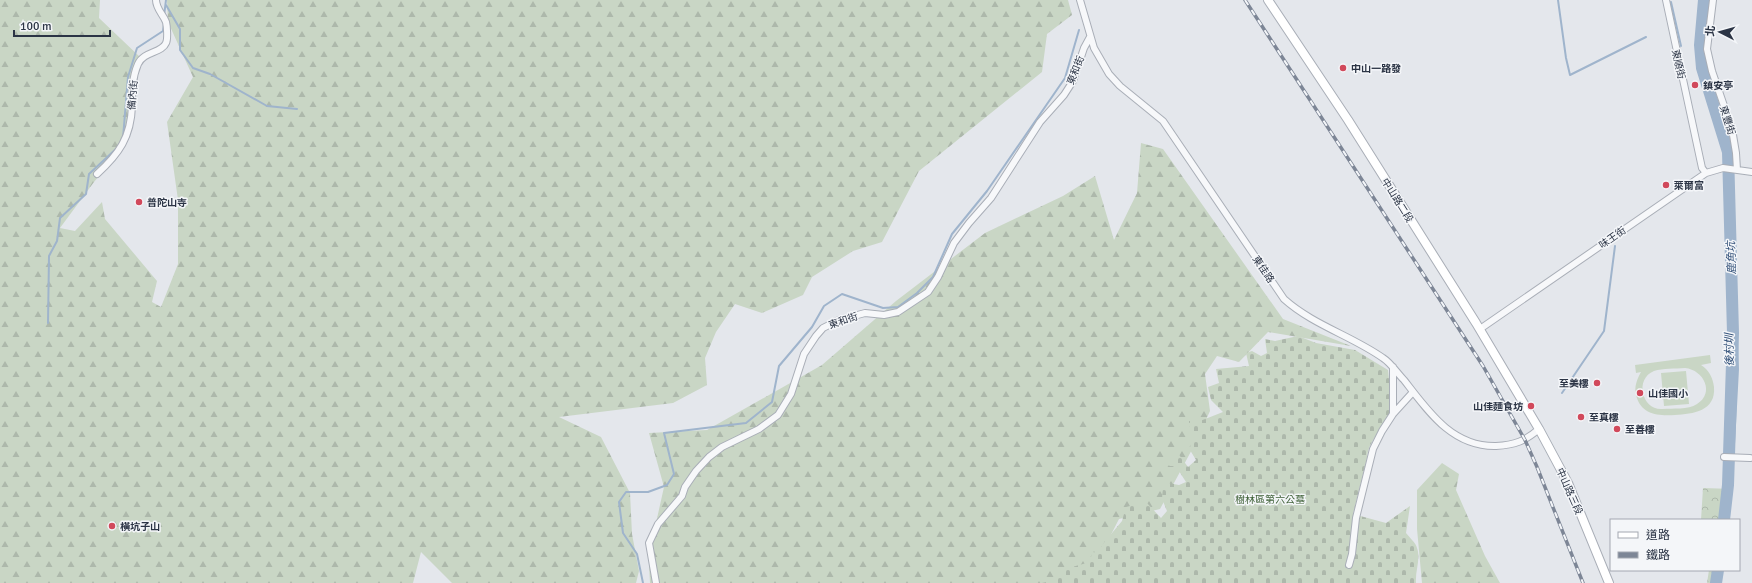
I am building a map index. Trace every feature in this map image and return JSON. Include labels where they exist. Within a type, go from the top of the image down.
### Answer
[{"type":"main road","name":"中山路二段","points":[[1268,0],[1348,120],[1480,329],[1524,403]]},
{"type":"main road","name":"中山路三段","points":[[1524,403],[1540,429],[1568,483],[1609,583]]},
{"type":"street","name":"備內街","points":[[97,174],[114,159],[127,136],[132,108],[132,90],[135,71],[139,62],[146,54],[163,48],[167,42],[166,22],[161,14],[156,0]]},
{"type":"street","name":"東佳路","points":[[1080,0],[1094,48],[1109,74],[1120,86],[1163,121],[1284,299],[1300,312],[1384,358],[1440,424],[1462,439],[1479,446],[1505,445],[1525,440],[1540,429]]},
{"type":"street","name":"東順街","points":[[1666,0],[1702,168],[1706,173]]},
{"type":"street","name":"東豐街","points":[[1713,0],[1707,49],[1712,71],[1732,129],[1736,153],[1736,170]]},
{"type":"street","name":"東和街","points":[[656,583],[649,543],[658,524],[682,496],[685,487],[696,471],[709,457],[722,447],[759,429],[778,415],[791,394],[804,354],[823,328],[839,320],[865,313],[884,315],[898,312],[928,292],[938,277],[954,243],[968,223],[991,198],[1040,122],[1064,95],[1073,81],[1084,48],[1090,37]]},
{"type":"street","name":"味王街","points":[[1480,329],[1706,173],[1723,168],[1752,172]]},
{"type":"street","points":[[1393,367],[1393,414]]},
{"type":"street","points":[[1349,564],[1352,554],[1356,518],[1373,449],[1393,414],[1413,392]]},
{"type":"street","points":[[1724,457],[1750,458]]},
{"type":"green space","points":[[0,0],[100,0],[99,18],[141,58],[131,100],[125,145],[94,182],[60,228],[75,231],[102,202],[105,219],[157,281],[152,302],[161,307],[178,264],[178,200],[167,122],[193,77],[168,22],[167,0],[1068,0],[1072,15],[1047,34],[1042,72],[919,171],[882,242],[853,251],[812,277],[803,295],[762,313],[735,304],[716,332],[705,358],[707,385],[673,403],[559,417],[601,437],[630,493],[632,534],[639,571],[636,583],[452,583],[421,552],[413,583],[0,583]]},
{"type":"green space","points":[[1141,143],[1163,149],[1283,319],[1351,346],[1268,332],[1239,362],[1217,356],[1205,374],[1210,411],[1195,444],[1160,509],[1119,519],[1095,566],[1069,583],[650,583],[648,545],[656,523],[664,487],[649,433],[707,430],[822,365],[896,301],[985,233],[1063,196],[1095,176],[1114,240],[1137,193]]},
{"type":"green space","name":"樹林區第六公墓","points":[[1298,336],[1316,343],[1355,350],[1388,370],[1391,404],[1389,414],[1370,446],[1353,514],[1386,523],[1410,506],[1406,533],[1415,544],[1418,552],[1416,583],[1042,583],[1053,581],[1058,578],[1065,569],[1090,562],[1092,552],[1101,553],[1102,545],[1122,521],[1126,507],[1146,502],[1161,518],[1167,511],[1162,499],[1163,487],[1168,483],[1179,485],[1186,482],[1177,468],[1167,465],[1177,452],[1188,467],[1196,460],[1190,450],[1191,437],[1189,421],[1200,421],[1223,412],[1211,400],[1208,387],[1219,383],[1216,369],[1249,366],[1246,353],[1252,351],[1261,356],[1267,353],[1265,339],[1275,341]]},
{"type":"green space","points":[[1710,355],[1711,363],[1701,365],[1710,374],[1713,380],[1714,395],[1707,406],[1702,410],[1689,414],[1662,415],[1651,413],[1642,407],[1638,402],[1635,389],[1641,372],[1636,373],[1635,365]],"holes":[[[1685,368],[1692,370],[1702,377],[1706,388],[1705,394],[1697,404],[1685,408],[1663,409],[1650,405],[1646,400],[1643,394],[1644,381],[1648,375],[1654,371],[1661,369]]]},
{"type":"green space","points":[[1686,371],[1689,404],[1664,406],[1661,373]]},
{"type":"green space","points":[[1442,463],[1459,474],[1456,490],[1485,556],[1500,583],[1422,583],[1417,529],[1417,490]]},
{"type":"green space","points":[[1703,488],[1733,489],[1729,519],[1701,519]]},
{"type":"green space","points":[[1709,571],[1723,571],[1721,583],[1707,583]]},
{"type":"waterway","points":[[164,16],[166,0]]},
{"type":"waterway","points":[[1558,0],[1566,58],[1570,75],[1646,37]]},
{"type":"waterway","name":"後村圳","points":[[1704,0],[1700,45],[1702,68],[1728,152],[1733,333],[1728,485],[1724,519]]},
{"type":"waterway","points":[[1671,2],[1681,46]]},
{"type":"waterway","points":[[166,5],[180,29],[180,50],[193,68],[210,74],[267,106],[297,109]]},
{"type":"waterway","points":[[123,138],[128,77],[137,48],[163,31],[164,24]]},
{"type":"waterway","points":[[643,583],[637,554],[623,533],[619,502],[626,492],[648,492],[667,485],[674,474],[664,433],[746,423],[772,402],[779,366],[812,327],[824,306],[842,294],[883,308],[898,307],[917,293],[933,277],[952,234],[987,191],[1065,78],[1079,30]]},
{"type":"waterway","points":[[48,323],[49,256],[57,241],[60,218],[86,194],[89,174],[117,148]]},
{"type":"waterway","name":"後村圳","points":[[1728,519],[1738,369],[1732,180]]},
{"type":"waterway","points":[[1562,393],[1604,331],[1615,246]]},
{"type":"waterway","name":"後村圳","points":[[1716,583],[1718,571]]},
{"type":"waterway","name":"後村圳","points":[[1720,583],[1722,571]]},
{"type":"railway","points":[[1245,0],[1483,366],[1525,440],[1583,583]]},
{"type":"place","name":"中山一路發","points":[[1343,68]]},
{"type":"place","name":"鎮安亭","points":[[1695,85]]},
{"type":"place","name":"萊爾富","points":[[1666,185]]},
{"type":"place","name":"普陀山寺","points":[[139,202]]},
{"type":"place","name":"至美樓","points":[[1597,383]]},
{"type":"place","name":"山佳國小","points":[[1640,393]]},
{"type":"place","name":"山佳麵食坊","points":[[1531,406]]},
{"type":"place","name":"至真樓","points":[[1581,417]]},
{"type":"place","name":"至善樓","points":[[1617,429]]},
{"type":"place","name":"橫坑子山","points":[[112,526]]},
{"type":"water label","name":"鹿角坑","points":[[1731,258]]}]
